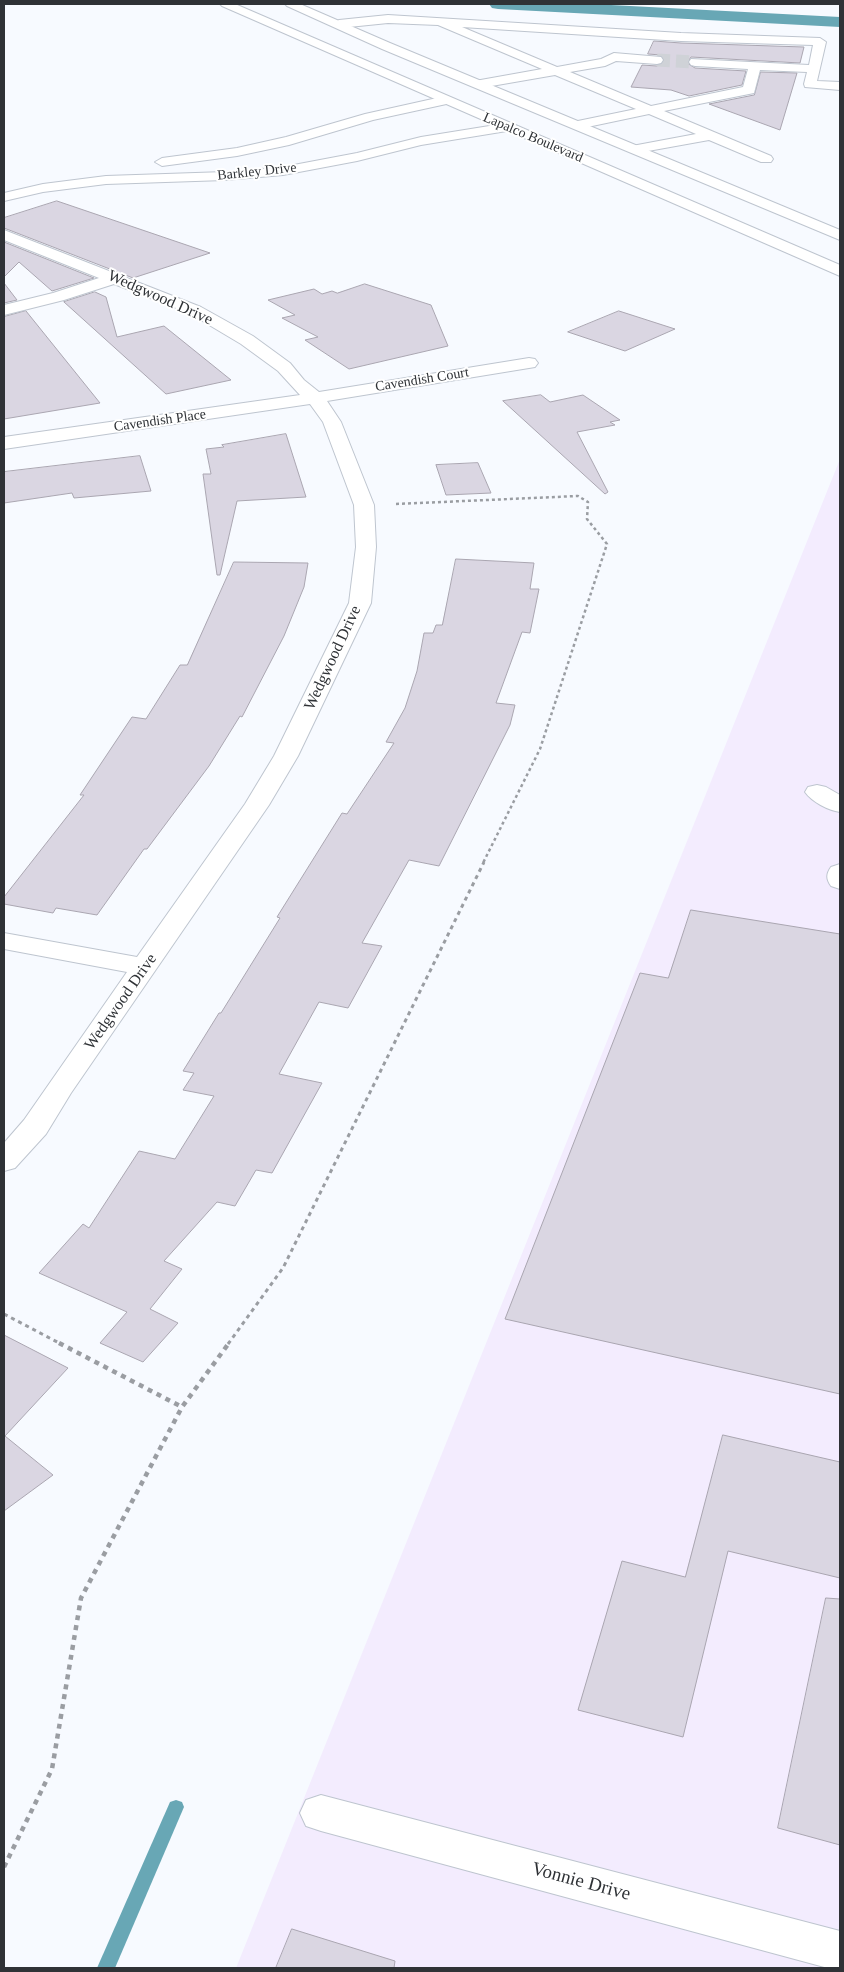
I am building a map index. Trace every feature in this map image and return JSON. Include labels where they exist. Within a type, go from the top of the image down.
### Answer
[{"type":"street","name":"Lapalco Boulevard","points":[[226,4],[840,272]]},
{"type":"street","name":"Lapalco Boulevard","points":[[291,4],[386,46],[840,235]]},
{"type":"street","points":[[276,6],[339,24],[388,20],[626,34],[834,43]]},
{"type":"street","points":[[440,22],[551,71],[766,159]]},
{"type":"street","points":[[285,30],[336,43],[358,51],[386,46]]},
{"type":"street","points":[[614,58],[626,34]]},
{"type":"street","points":[[820,42],[810,84],[840,86]]},
{"type":"street","points":[[480,84],[605,62],[614,58],[657,60]]},
{"type":"street","points":[[695,62],[814,69]]},
{"type":"street","points":[[578,125],[749,90],[755,66]]},
{"type":"street","points":[[144,164],[195,158],[289,141],[333,127],[446,100]]},
{"type":"street","points":[[333,127],[348,135]]},
{"type":"street","name":"Barkley Drive","points":[[4,197],[43,188],[85,183],[283,171],[357,157],[421,141],[508,127]]},
{"type":"street","points":[[637,149],[710,136]]},
{"type":"street","points":[[364,143],[379,151]]},
{"type":"street","points":[[571,154],[628,168],[727,208],[753,206],[757,200]]},
{"type":"street","points":[[195,158],[225,176]]},
{"type":"street","points":[[4,184],[70,172],[124,166]]},
{"type":"street","points":[[70,172],[85,183]]},
{"type":"street","points":[[750,232],[773,224],[790,224],[808,228],[840,242]]},
{"type":"street","name":"Wedgwood Drive","points":[[4,235],[195,310],[247,340],[284,366],[298,384],[315,398],[332,422],[364,505],[366,547],[360,603],[286,756],[257,805],[35,1127],[4,1161]]},
{"type":"street","points":[[4,310],[58,297],[115,278]]},
{"type":"street","name":"Cavendish Court","points":[[315,398],[529,363]]},
{"type":"street","name":"Cavendish Place","points":[[4,444],[315,398]]},
{"type":"street","points":[[817,792],[840,804]]},
{"type":"street","points":[[840,872],[840,881]]},
{"type":"street","points":[[4,940],[146,967]]},
{"type":"street","name":"Vonnie Drive","points":[[321,1812],[840,1951]]},
{"type":"path","points":[[4,1867],[52,1769],[81,1598],[182,1407],[283,1268],[540,749],[607,544],[586,519],[588,502],[578,496],[364,505]]},
{"type":"path","points":[[4,1314],[182,1407]]},
{"type":"shaded area","points":[[840,459],[840,1968],[236,1968]]},
{"type":"building","points":[[654,41],[804,47],[800,63],[691,57],[687,63],[695,68],[746,71],[742,85],[689,96],[671,90],[631,87],[642,65],[657,66],[665,61],[661,55],[648,54]]},
{"type":"building","points":[[761,72],[797,73],[780,130],[709,104],[754,95]]},
{"type":"building","points":[[57,201],[210,253],[133,278],[4,228],[4,218]]},
{"type":"building","points":[[4,242],[94,278],[52,291],[19,262],[4,277]]},
{"type":"building","points":[[4,283],[17,300],[4,303]]},
{"type":"building","points":[[365,284],[431,305],[448,346],[349,369],[305,340],[318,337],[282,318],[295,315],[268,300],[314,289],[322,294],[332,291],[337,293]]},
{"type":"building","points":[[95,292],[106,297],[117,337],[164,326],[231,380],[166,394],[64,302]]},
{"type":"building","points":[[26,311],[100,403],[4,419],[4,317]]},
{"type":"building","points":[[619,311],[675,329],[625,351],[568,332]]},
{"type":"building","points":[[541,395],[550,402],[583,395],[620,420],[610,422],[615,425],[577,432],[608,492],[605,494],[503,401]]},
{"type":"building","points":[[286,434],[306,497],[237,501],[220,575],[217,575],[203,474],[211,474],[206,449]]},
{"type":"building","points":[[140,456],[151,491],[74,498],[72,493],[4,503],[4,472]]},
{"type":"building","points":[[478,463],[491,493],[446,495],[436,465]]},
{"type":"building","points":[[456,559],[534,563],[530,589],[539,589],[530,633],[522,632],[496,703],[515,705],[510,725],[439,866],[409,860],[362,943],[382,946],[348,1008],[319,1002],[279,1074],[322,1083],[272,1173],[256,1170],[235,1206],[217,1202],[164,1261],[182,1269],[150,1309],[178,1323],[143,1362],[100,1343],[127,1312],[39,1273],[83,1224],[89,1228],[139,1151],[175,1159],[214,1096],[183,1090],[194,1073],[183,1071],[280,918],[277,917],[342,813],[347,814],[394,743],[386,742],[405,708],[417,671],[424,633],[433,633],[436,625],[442,625]]},
{"type":"building","points":[[234,562],[308,563],[304,587],[284,636],[242,717],[240,716],[209,766],[147,849],[144,849],[97,915],[56,908],[53,913],[4,904],[4,897],[84,795],[80,795],[132,717],[146,719],[180,665],[187,665]]},
{"type":"building","points":[[691,910],[840,934],[840,1394],[505,1319],[640,973],[668,978]]},
{"type":"building","points":[[4,1335],[68,1368],[5,1436],[53,1475],[4,1511]]},
{"type":"building","points":[[723,1435],[840,1462],[840,1578],[728,1551],[683,1737],[578,1710],[622,1561],[685,1577]]},
{"type":"building","points":[[826,1598],[840,1599],[840,1845],[778,1828]]},
{"type":"building","points":[[292,1929],[395,1961],[394,1968],[276,1968]]},
{"type":"waterway","points":[[498,4],[840,22]]},
{"type":"waterway","points":[[106,1968],[176,1807]]},
{"type":"tunnel","points":[[657,60],[695,62]]}]
